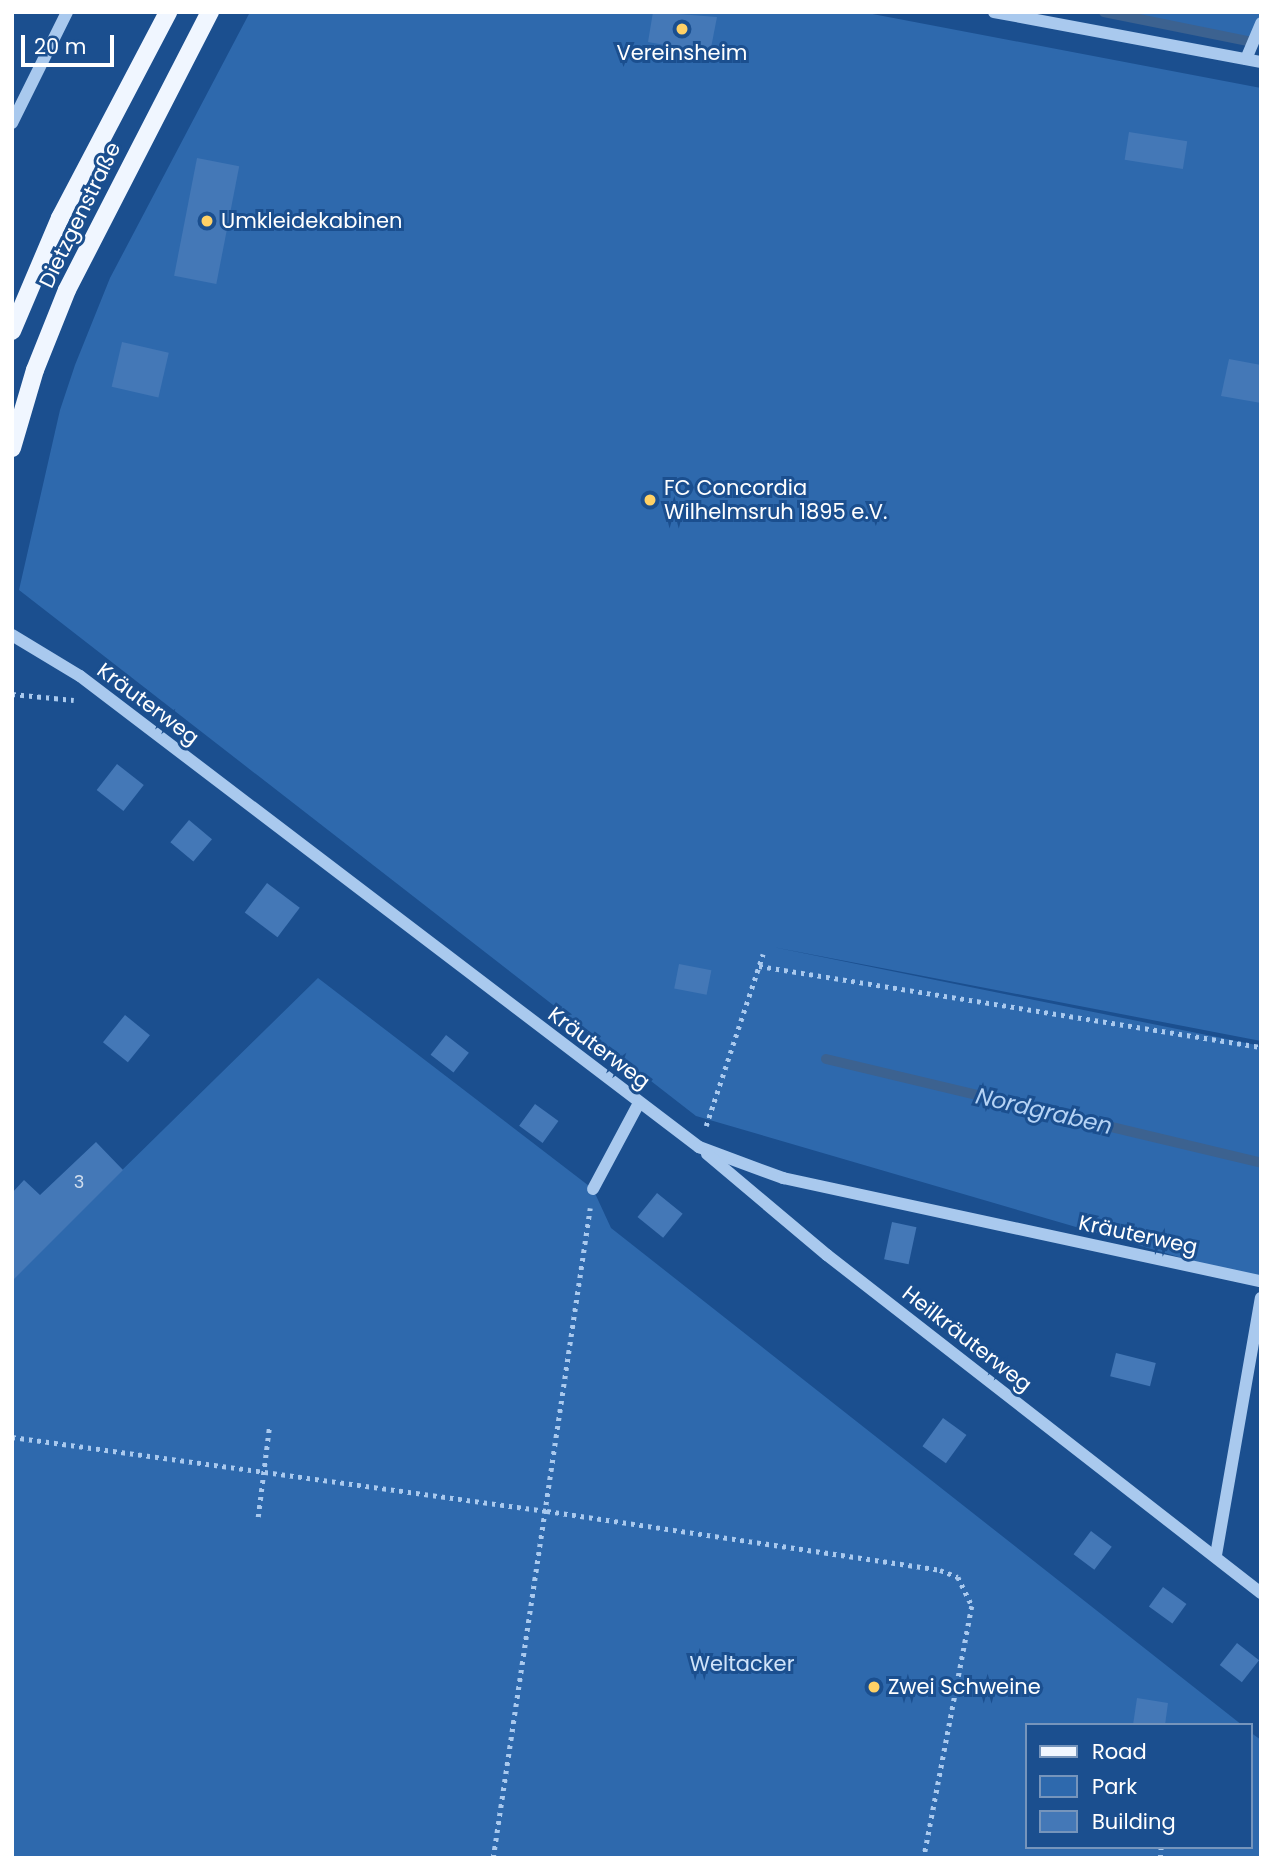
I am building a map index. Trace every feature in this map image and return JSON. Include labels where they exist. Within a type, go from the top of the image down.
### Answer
[{"type":"main road","name":"Dietzgenstraße","points":[[12,331],[60,218],[168,12]]},
{"type":"main road","name":"Dietzgenstraße","points":[[12,448],[35,370],[67,290],[210,12]]},
{"type":"lane","points":[[12,123],[67,12]]},
{"type":"lane","points":[[994,12],[1261,62]]},
{"type":"lane","points":[[1246,59],[1261,23]]},
{"type":"lane","name":"Kräuterweg","points":[[12,635],[117,704],[699,1147],[783,1178],[1261,1281]]},
{"type":"lane","points":[[593,1189],[639,1103]]},
{"type":"lane","name":"Heilkräuterweg","points":[[699,1147],[827,1255],[1216,1555],[1261,1593]]},
{"type":"lane","points":[[1216,1555],[1261,1297]]},
{"type":"path","points":[[12,694],[117,704]]},
{"type":"path","points":[[699,1147],[763,954]]},
{"type":"path","points":[[760,966],[1261,1047]]},
{"type":"path","points":[[494,1858],[593,1189]]},
{"type":"path","points":[[258,1517],[270,1429]]},
{"type":"path","points":[[12,1437],[264,1474],[547,1511],[940,1570],[958,1577],[972,1606],[924,1858]]},
{"type":"green space","name":"FC Concordia Wilhelmsruh 1895 e.V.","points":[[250,12],[862,12],[1261,88],[1261,1041],[773,947],[1261,1046],[1261,1281],[696,1116],[19,590],[60,410],[75,365],[110,278]]},
{"type":"green space","points":[[1124,12],[1261,12],[1261,41]]},
{"type":"green space","name":"Weltacker","points":[[318,978],[593,1189],[611,1228],[1239,1723],[1024,1723],[1024,1849],[1252,1849],[1252,1733],[1261,1740],[1261,1858],[12,1858],[12,1278]]},
{"type":"building","name":"Vereinsheim","points":[[653,12],[717,17],[710,53],[648,42]]},
{"type":"building","points":[[1129,132],[1187,141],[1183,169],[1125,160]]},
{"type":"building","name":"Umkleidekabinen","points":[[197,158],[239,166],[216,284],[174,276]]},
{"type":"building","points":[[122,342],[169,353],[158,398],[112,387]]},
{"type":"building","points":[[1229,359],[1261,365],[1261,403],[1221,396]]},
{"type":"building","points":[[117,764],[144,785],[123,811],[97,790]]},
{"type":"building","points":[[189,820],[212,839],[193,861],[170,842]]},
{"type":"building","points":[[267,883],[300,908],[277,937],[245,913]]},
{"type":"building","points":[[679,964],[711,970],[707,995],[674,989]]},
{"type":"building","points":[[125,1015],[150,1035],[128,1062],[103,1042]]},
{"type":"building","points":[[446,1035],[469,1053],[453,1073],[431,1055]]},
{"type":"building","points":[[535,1104],[558,1121],[543,1143],[519,1126]]},
{"type":"building","points":[[96,1142],[123,1170],[12,1281],[12,1193],[24,1180],[40,1195]]},
{"type":"building","points":[[657,1193],[683,1214],[663,1238],[637,1217]]},
{"type":"building","points":[[892,1222],[916,1227],[909,1264],[884,1259]]},
{"type":"building","points":[[1116,1353],[1156,1363],[1150,1386],[1110,1376]]},
{"type":"building","points":[[943,1418],[966,1435],[946,1463],[922,1446]]},
{"type":"building","points":[[1091,1531],[1112,1547],[1094,1570],[1074,1554]]},
{"type":"building","points":[[1163,1587],[1186,1604],[1172,1623],[1149,1606]]},
{"type":"building","points":[[1237,1643],[1259,1660],[1242,1682],[1220,1665]]},
{"type":"building","points":[[1137,1698],[1168,1703],[1165,1723],[1133,1723]]},
{"type":"waterway","points":[[1104,12],[1248,41]]},
{"type":"waterway","name":"Nordgraben","points":[[826,1059],[1261,1163]]},
{"type":"place","name":"Vereinsheim","points":[[682,29]]},
{"type":"place","name":"Umkleidekabinen","points":[[207,221]]},
{"type":"place","name":"FC Concordia Wilhelmsruh 1895 e.V.","points":[[650,500]]},
{"type":"place","name":"Zwei Schweine","points":[[874,1687]]}]
